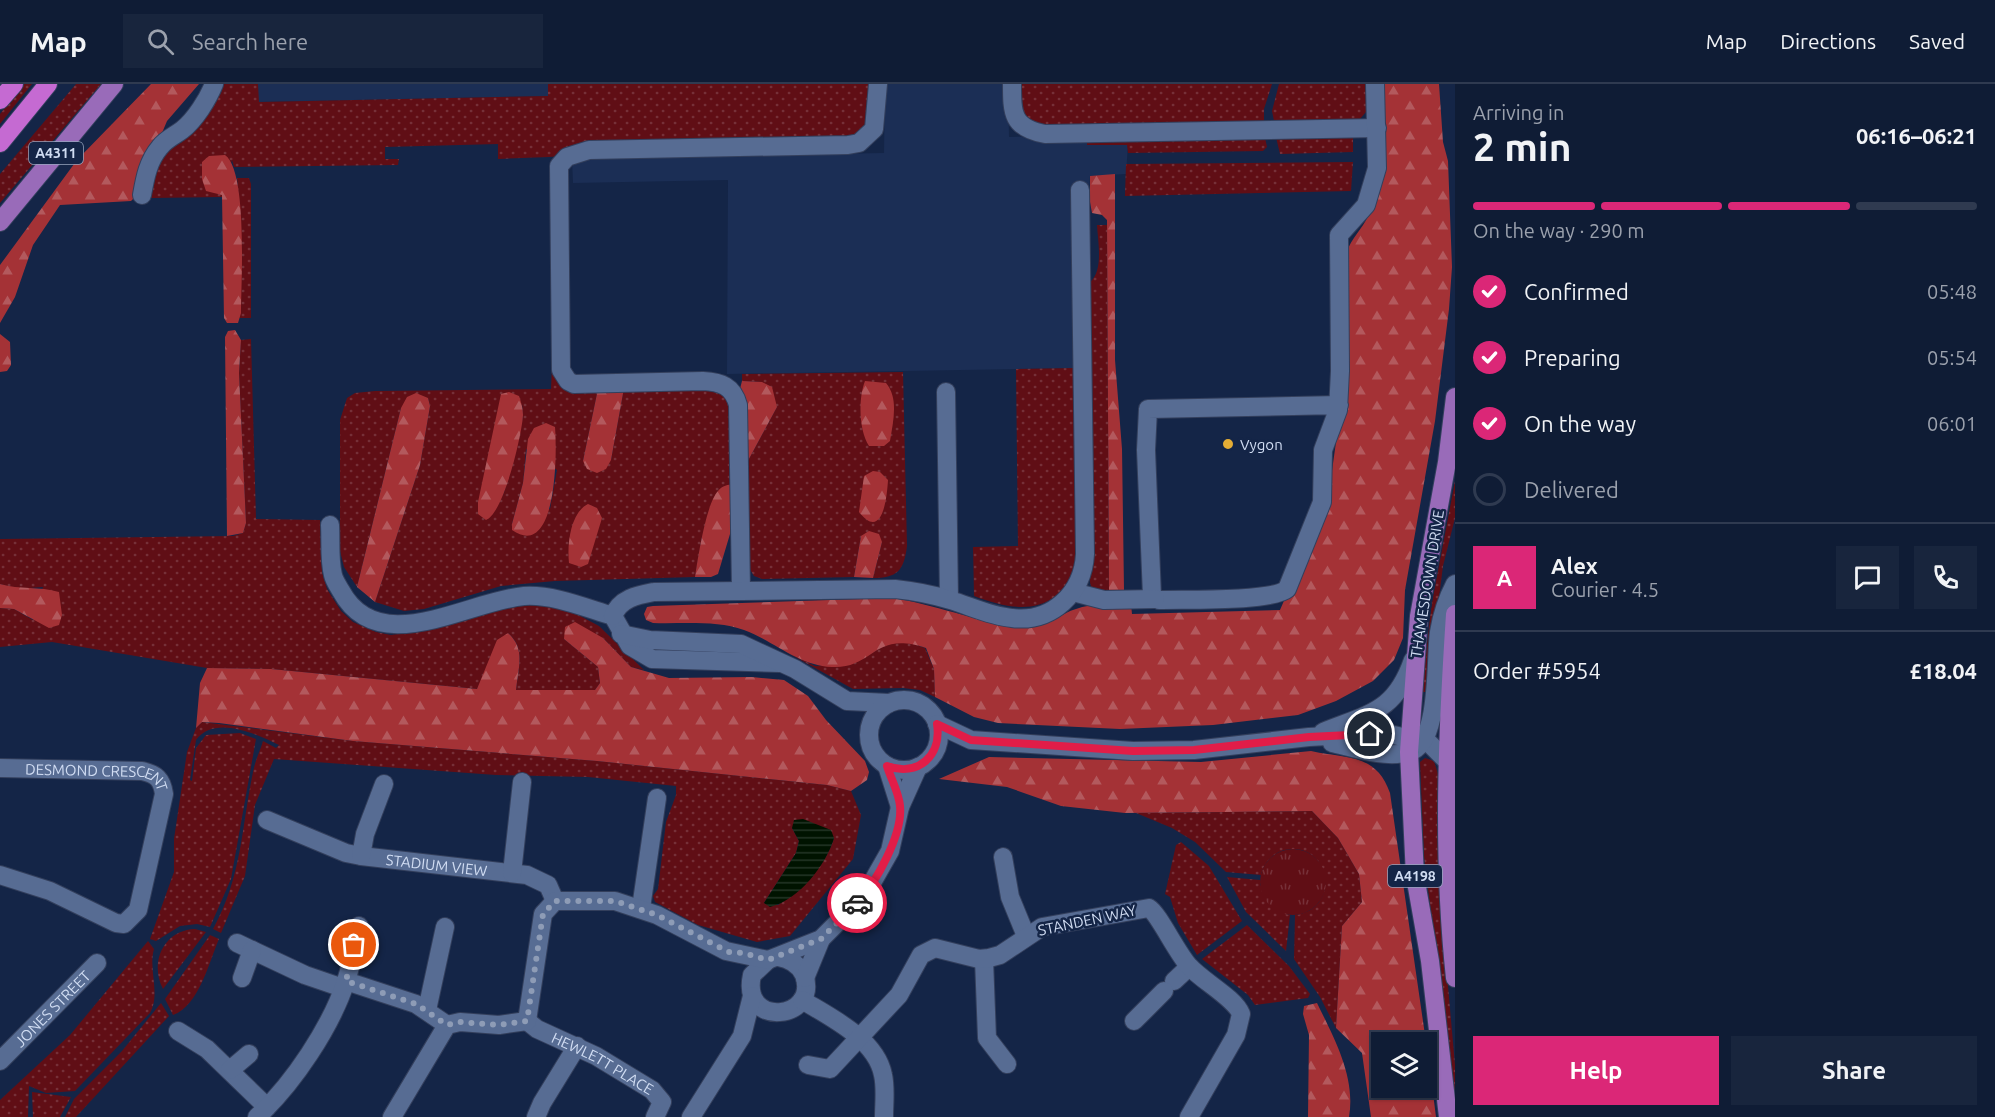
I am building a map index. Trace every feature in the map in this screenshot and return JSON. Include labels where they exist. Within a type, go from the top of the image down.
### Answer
[{"type":"highway","points":[[0,100],[14,84]]},
{"type":"highway","points":[[0,143],[48,84]]},
{"type":"main road","name":"A4311","points":[[0,222],[114,84]]},
{"type":"main road","name":"THAMESDOWN DRIVE","points":[[1448,1117],[1430,961],[1415,876],[1414,655],[1424,580],[1447,462],[1455,397]]},
{"type":"main road","name":"A4198","points":[[1455,614],[1449,763],[1448,876],[1455,978]]},
{"type":"street","points":[[169,137],[170,124],[200,89],[208,84]]},
{"type":"street","points":[[142,195],[150,164],[158,148],[169,137],[183,130],[209,95],[214,84]]},
{"type":"street","points":[[741,590],[738,405],[735,395],[726,386],[703,381],[574,384],[568,381],[561,370],[560,165],[567,157],[589,150],[769,148],[859,143],[874,129],[878,84]]},
{"type":"street","points":[[1011,84],[1012,108],[1015,118],[1023,128],[1045,134],[1377,128]]},
{"type":"street","points":[[1073,592],[1104,600],[1262,596],[1281,593],[1287,589],[1322,502],[1324,443],[1336,420],[1339,405],[1339,234],[1366,206],[1377,168],[1375,84]]},
{"type":"street","points":[[805,978],[821,939],[865,895],[875,880],[892,844],[900,807],[925,762],[937,747],[937,724],[933,715],[918,702],[847,701],[795,669],[780,663],[658,660],[634,650],[621,634],[613,616],[616,608],[622,603],[634,596],[654,592],[895,588],[949,599],[1012,618],[1031,618],[1052,610],[1073,592],[1080,581],[1085,554],[1080,190]]},
{"type":"street","points":[[946,392],[949,599]]},
{"type":"street","points":[[1155,599],[1149,587],[1146,450],[1148,409],[1339,405]]},
{"type":"street","points":[[330,525],[333,575],[355,611],[379,622],[394,626],[413,624],[499,599],[528,596],[555,600],[613,616]]},
{"type":"street","points":[[1414,743],[1432,722],[1439,630],[1445,603],[1455,584]]},
{"type":"street","points":[[937,724],[971,740],[1160,751],[1220,748],[1309,737],[1372,712],[1391,699],[1405,684],[1414,655]]},
{"type":"street","points":[[847,701],[879,760],[887,766],[908,770],[971,740]]},
{"type":"street","points":[[869,741],[873,718],[889,703]]},
{"type":"street","points":[[1309,737],[1360,749],[1414,743],[1438,749],[1449,763]]},
{"type":"street","points":[[887,766],[900,807]]},
{"type":"street","name":"DESMOND CRESCENT","points":[[0,768],[142,771],[156,775],[164,794],[138,910],[124,924],[116,923],[50,891],[0,875]]},
{"type":"street","points":[[512,873],[522,782]]},
{"type":"street","points":[[361,856],[365,834],[384,784]]},
{"type":"street","points":[[641,908],[657,798]]},
{"type":"street","name":"STADIUM VIEW","points":[[267,820],[346,853],[538,878],[548,885],[555,901]]},
{"type":"street","name":"STANDEN WAY","points":[[1003,857],[1010,897],[1026,936]]},
{"type":"street","points":[[242,978],[245,947],[305,975],[406,1000],[427,1010],[447,1025],[474,1022],[499,1025],[527,1021],[543,914],[555,901],[615,901],[641,908],[729,952],[773,958],[797,965],[805,978],[806,986],[802,1000],[790,1011],[775,1013],[761,1008],[729,952]]},
{"type":"street","name":"STANDEN WAY","points":[[984,959],[1000,955],[1042,927],[1149,908],[1156,912],[1173,947],[1189,967],[1234,1003],[1240,1011],[1241,1019],[1236,1035],[1189,1117]]},
{"type":"street","points":[[178,1031],[207,1049],[230,1070],[264,1113],[305,1059],[345,985],[359,926]]},
{"type":"street","points":[[427,1010],[445,927]]},
{"type":"street","points":[[691,1117],[742,1036],[756,968],[793,948],[821,939]]},
{"type":"street","points":[[808,1065],[830,1069],[899,995],[924,952],[941,949],[984,959],[987,1038],[1007,1064]]},
{"type":"street","name":"JONES STREET","points":[[2,1054],[97,963]]},
{"type":"street","points":[[1134,1021],[1189,967]]},
{"type":"street","points":[[802,1000],[858,1038],[872,1053],[882,1071],[884,1117]]},
{"type":"street","points":[[742,1036],[775,1013]]},
{"type":"street","name":"HEWLETT PLACE","points":[[527,1021],[537,1029],[578,1046],[658,1095],[662,1102],[655,1117]]},
{"type":"street","points":[[392,1117],[447,1025]]},
{"type":"street","points":[[536,1117],[550,1089],[578,1046]]},
{"type":"street","points":[[230,1070],[249,1054]]},
{"type":"shaded area","points":[[258,84],[548,84],[548,96],[258,102]]},
{"type":"shaded area","points":[[885,84],[1008,84],[1009,137],[1087,135],[1087,145],[1128,145],[1126,174],[1090,176],[1075,368],[727,374],[728,180],[573,183],[572,159],[884,153]]},
{"type":"shaded area","points":[[803,819],[831,830],[834,838],[825,859],[810,880],[791,897],[770,907],[764,903],[796,853],[799,841],[792,828],[794,820]]},
{"type":"green space","points":[[24,84],[32,84],[0,124],[0,114]]},
{"type":"green space","points":[[76,84],[101,84],[0,203],[0,174]]},
{"type":"green space","points":[[151,84],[199,84],[167,121],[135,197],[131,201],[60,205],[33,245],[15,297],[0,323],[0,265],[77,160]]},
{"type":"green space","points":[[224,84],[258,84],[259,102],[548,96],[548,84],[871,84],[872,118],[861,136],[549,157],[498,159],[498,144],[385,147],[385,159],[399,159],[398,165],[234,167],[232,160],[222,197],[151,198],[158,165],[169,146],[181,143],[221,93]]},
{"type":"green space","points":[[1016,84],[1272,84],[1264,109],[1264,126],[1042,130],[1019,115]]},
{"type":"green space","points":[[1279,84],[1366,84],[1366,112],[1359,120],[1275,126],[1272,111]]},
{"type":"green space","points":[[1381,84],[1439,84],[1443,142],[1448,161],[1452,267],[1435,421],[1405,590],[1403,638],[1394,660],[1373,681],[1336,701],[1298,715],[1213,725],[1120,729],[998,723],[974,717],[935,697],[934,669],[926,648],[895,644],[846,666],[820,666],[733,627],[711,624],[653,623],[646,620],[644,614],[647,607],[653,606],[891,598],[1015,625],[1040,624],[1052,621],[1076,609],[1103,605],[1131,604],[1132,614],[1280,610],[1328,499],[1338,428],[1347,252],[1368,216],[1382,168],[1384,117]]},
{"type":"green space","points":[[1264,133],[1267,147],[1263,151],[1128,153],[1127,145],[1087,145],[1087,135]]},
{"type":"green space","points":[[1275,133],[1353,133],[1353,152],[1280,154]]},
{"type":"green space","points":[[225,155],[232,165],[237,182],[242,229],[241,313],[238,323],[227,323],[224,318],[222,195],[206,191],[202,179],[202,162],[209,156]]},
{"type":"green space","points":[[1353,162],[1351,191],[1125,196],[1126,164]]},
{"type":"green space","points":[[1115,174],[1115,360],[1122,449],[1124,590],[1121,596],[1109,591],[1107,220],[1102,215],[1092,213],[1090,202],[1090,176]]},
{"type":"green space","points":[[237,178],[249,178],[251,184],[251,318],[239,318],[241,221]]},
{"type":"green space","points":[[1097,225],[1107,225],[1109,591],[1095,592],[1090,581],[1094,562],[1089,283],[1097,272],[1099,248]]},
{"type":"green space","points":[[235,330],[241,340],[239,373],[246,523],[243,533],[227,536],[225,337],[228,331]]},
{"type":"green space","points":[[0,334],[10,342],[11,365],[7,371],[0,372]]},
{"type":"green space","points":[[251,339],[256,519],[320,520],[322,572],[327,589],[341,611],[353,622],[376,632],[391,635],[412,632],[521,599],[571,611],[599,626],[644,670],[631,667],[603,638],[564,639],[598,667],[600,683],[595,690],[516,690],[520,659],[517,645],[508,633],[477,689],[271,669],[207,668],[52,642],[0,647],[0,608],[14,609],[33,620],[43,587],[18,589],[0,584],[0,539],[233,536],[243,533],[246,523],[239,373],[241,340]]},
{"type":"green space","points":[[552,365],[598,389],[583,461],[611,460],[624,388],[711,386],[729,400],[735,484],[702,537],[695,577],[555,581],[501,586],[424,609],[404,611],[375,602],[420,465],[430,406],[428,398],[401,408],[357,587],[344,567],[340,551],[340,420],[347,398],[355,393],[375,391],[551,389]],"holes":[[[522,404],[523,417],[503,497]],[[526,449],[557,470],[550,509],[512,524],[523,483]]]},
{"type":"green space","points":[[1075,368],[1077,562],[1069,580],[1060,592],[1048,601],[1035,606],[1006,605],[974,596],[973,547],[1018,546],[1016,369]]},
{"type":"green space","points":[[903,372],[907,546],[901,567],[888,577],[873,578],[882,542],[861,536],[854,577],[762,579],[754,576],[746,563],[743,470],[777,407],[762,382],[742,381],[742,374]]},
{"type":"green space","points":[[742,381],[762,382],[772,387],[777,407],[743,470],[733,416]]},
{"type":"green space","points":[[865,381],[886,383],[893,396],[894,410],[890,441],[884,446],[869,446],[863,432],[861,406]]},
{"type":"green space","points":[[624,388],[611,460],[606,469],[597,473],[587,469],[583,461],[598,389]]},
{"type":"green space","points":[[509,392],[519,396],[523,412],[522,425],[516,455],[505,489],[493,514],[486,520],[478,514],[478,502],[501,394]]},
{"type":"green space","points":[[416,393],[428,398],[430,406],[420,465],[375,602],[357,587],[401,408],[407,397]]},
{"type":"green space","points":[[546,423],[555,427],[556,457],[552,499],[546,517],[538,530],[527,536],[512,530],[512,524],[523,483],[528,439],[534,428]]},
{"type":"green space","points":[[873,471],[880,472],[888,480],[885,505],[882,513],[874,522],[867,520],[859,512],[864,476]]},
{"type":"green space","points":[[1455,481],[1455,518],[1443,566],[1427,692],[1422,692],[1431,608]]},
{"type":"green space","points":[[735,484],[736,514],[718,574],[711,577],[695,577],[710,507],[718,491],[727,485]]},
{"type":"green space","points":[[588,504],[597,508],[602,518],[588,564],[581,567],[569,563],[569,539],[577,514]]},
{"type":"green space","points":[[869,531],[879,534],[882,542],[873,578],[854,577],[861,536]]},
{"type":"green space","points":[[0,584],[59,592],[62,615],[59,625],[49,628],[14,609],[0,608]]},
{"type":"green space","points":[[575,622],[603,638],[631,667],[669,678],[752,677],[784,680],[808,696],[826,720],[865,761],[869,772],[867,780],[851,791],[827,785],[597,761],[353,741],[219,723],[202,722],[196,728],[200,683],[207,668],[271,669],[477,689],[497,640],[508,633],[514,639],[520,659],[516,690],[595,690],[600,683],[598,667],[564,639],[565,627]]},
{"type":"green space","points":[[891,642],[908,642],[925,648],[934,669],[935,697],[920,690],[903,688],[853,689],[788,653],[815,666],[856,662]]},
{"type":"green space","points":[[202,722],[353,741],[597,761],[827,785],[851,791],[861,815],[853,859],[790,936],[757,942],[698,925],[655,902],[653,896],[658,889],[666,822],[676,795],[676,786],[588,777],[496,775],[274,759],[255,805],[245,876],[221,933],[213,929],[223,909],[235,871],[255,764],[263,741],[276,748],[279,745],[249,732],[214,728],[204,732],[196,740],[190,780],[192,781],[196,748],[206,735],[240,733],[256,739],[231,879],[210,927],[197,924],[180,926],[156,941],[150,939],[174,872],[174,839],[187,752],[196,728]],"holes":[[[792,828],[834,838],[825,858],[804,884],[778,905],[764,903],[796,853],[799,841]]]},
{"type":"green space","points":[[1311,751],[1359,760],[1377,771],[1384,780],[1390,793],[1425,1032],[1371,1032],[1371,1098],[1434,1098],[1436,1117],[1371,1117],[1362,1053],[1336,1028],[1342,926],[1362,902],[1359,874],[1338,838],[1312,811],[1125,813],[1061,806],[1007,787],[939,779],[989,757],[1201,762]]},
{"type":"green space","points":[[1425,758],[1434,761],[1440,780],[1442,918],[1455,1065],[1455,1103],[1424,857],[1420,762]]},
{"type":"green space","points":[[1312,811],[1338,838],[1359,874],[1362,902],[1342,926],[1336,1028],[1320,997],[1294,959],[1295,915],[1310,910],[1320,900],[1325,888],[1324,875],[1319,863],[1310,854],[1297,849],[1281,851],[1274,855],[1266,864],[1261,875],[1226,872],[1195,842],[1172,828],[1136,813]]},
{"type":"green space","points":[[1181,842],[1209,866],[1242,921],[1197,955],[1178,923],[1170,897],[1165,894],[1176,845]]},
{"type":"green space","points":[[1293,849],[1306,852],[1316,859],[1323,869],[1326,882],[1323,895],[1316,905],[1306,912],[1293,915],[1280,912],[1270,905],[1263,895],[1260,882],[1263,869],[1270,859],[1280,852]]},
{"type":"green space","points":[[1227,877],[1260,880],[1260,885],[1286,914],[1290,915],[1286,951],[1246,912]]},
{"type":"green space","points":[[1247,925],[1289,966],[1310,994],[1308,998],[1255,1005],[1248,995],[1202,959]]},
{"type":"green space","points":[[195,929],[206,932],[163,989],[158,968],[162,949],[175,935]]},
{"type":"green space","points":[[210,935],[219,939],[202,982],[190,1003],[173,1015],[165,999]]},
{"type":"green space","points":[[148,941],[154,949],[152,965],[155,990],[150,1013],[75,1091],[46,1093],[29,1086],[28,1117],[0,1117],[0,1100],[70,1035]]},
{"type":"green space","points":[[161,1003],[169,1016],[76,1117],[65,1117],[74,1099],[122,1051]]},
{"type":"green space","points":[[1317,1003],[1342,1058],[1349,1087],[1349,1117],[1308,1117],[1309,1035],[1303,1014],[1304,1006]]},
{"type":"green space","points":[[32,1092],[71,1097],[60,1117],[33,1117]]},
{"type":"way so far","points":[[354,945],[346,981],[416,1004],[447,1025],[460,1022],[499,1025],[527,1021],[543,914],[547,907],[555,901],[563,899],[615,901],[641,908],[729,952],[743,953],[768,960],[802,944],[821,939],[857,903]]},
{"type":"place","name":"Vygon","points":[[1228,444]]},
{"type":"route","points":[[857,903],[865,895],[883,866],[895,836],[900,807],[887,766],[897,770],[908,770],[925,763],[932,757],[937,747],[939,735],[937,724],[971,740],[1133,751],[1194,750],[1309,737],[1370,734]]}]
